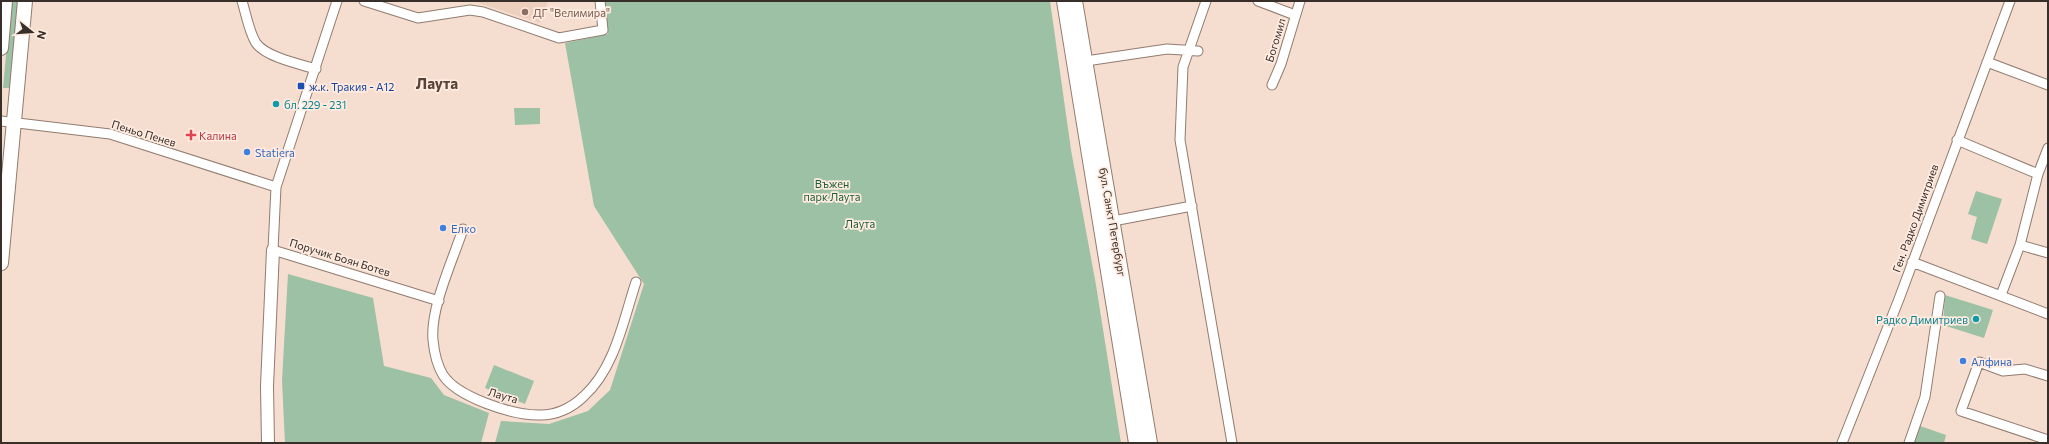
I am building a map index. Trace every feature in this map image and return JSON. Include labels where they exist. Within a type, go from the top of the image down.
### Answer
[{"type":"main road","points":[[1,48],[5,1]]},
{"type":"main road","points":[[1,263],[7,122],[25,1]]},
{"type":"main road","name":"бул. Санкт Петербург","points":[[1064,1],[1136,443]]},
{"type":"main road","name":"бул. Санкт Петербург","points":[[1076,1],[1150,443]]},
{"type":"street","points":[[242,1],[255,41],[260,48],[267,53],[316,69]]},
{"type":"street","name":"Поручик Боян Ботев","points":[[336,1],[316,69],[276,187],[274,250],[439,301]]},
{"type":"street","points":[[364,1],[418,18],[470,10],[483,12],[559,38],[603,30],[600,1]]},
{"type":"street","points":[[1206,1],[1193,50],[1183,67],[1180,140],[1232,443]]},
{"type":"street","points":[[1258,1],[1295,15]]},
{"type":"street","name":"Богомил","points":[[1272,85],[1300,1]]},
{"type":"street","name":"Ген. Радко Димитриев","points":[[1842,443],[2010,1]]},
{"type":"street","points":[[1086,62],[1167,49],[1193,50]]},
{"type":"street","points":[[1987,62],[2048,85]]},
{"type":"street","name":"Пеньо Пенев","points":[[7,122],[110,134],[276,187]]},
{"type":"street","points":[[1957,140],[2038,174]]},
{"type":"street","points":[[2001,295],[2020,245],[2038,174],[2048,148]]},
{"type":"street","points":[[1113,221],[1192,206]]},
{"type":"street","name":"Лаута","points":[[463,229],[434,320],[433,339],[436,357],[442,374],[459,391],[472,398],[516,412],[538,415],[553,413],[572,407],[585,396],[601,378],[609,362],[636,282]]},
{"type":"street","points":[[2020,245],[2048,253]]},
{"type":"street","points":[[268,443],[267,386],[274,250]]},
{"type":"street","points":[[1912,262],[2048,314]]},
{"type":"street","points":[[1909,443],[1925,397],[1940,296]]},
{"type":"street","points":[[2048,376],[2025,369],[2003,371],[1978,362],[1961,411],[2048,440]]},
{"type":"shaded area","name":"ДГ \"Велимира\"","points":[[473,1],[548,1],[540,23]]},
{"type":"green space","points":[[11,1],[20,1],[12,88],[3,88]]},
{"type":"green space","name":"Лаута","points":[[602,1],[1050,1],[1071,150],[1096,285],[1121,443],[495,443],[501,421],[549,424],[588,411],[610,390],[644,284],[594,206],[565,43],[608,34]]},
{"type":"green space","points":[[514,108],[540,108],[540,124],[515,125]]},
{"type":"green space","points":[[1976,191],[2002,199],[1987,244],[1971,239],[1977,217],[1968,214]]},
{"type":"green space","points":[[288,274],[373,298],[384,366],[431,378],[444,395],[489,413],[481,443],[285,443],[282,380]]},
{"type":"green space","points":[[1945,295],[1993,310],[1984,338],[1943,325]]},
{"type":"green space","points":[[494,365],[534,381],[525,404],[485,388]]},
{"type":"green space","points":[[1920,426],[1946,435],[1944,443],[1914,443]]},
{"type":"place","name":"ДГ \"Велимира\"","points":[[525,12]]},
{"type":"place","name":"ж.к. Тракия - А12","points":[[301,86]]},
{"type":"place","name":"бл. 229 - 231","points":[[276,104]]},
{"type":"place","name":"Калина","points":[[191,135]]},
{"type":"place","name":"Statiera","points":[[247,152]]},
{"type":"place","name":"Елко","points":[[443,228]]},
{"type":"place","name":"Радко Димитриев","points":[[1976,319]]},
{"type":"place","name":"Алфина","points":[[1963,361]]},
{"type":"district","name":"Лаута","points":[[437,83]]},
{"type":"park label","name":"Въжен парк Лаута","points":[[832,189]]}]
